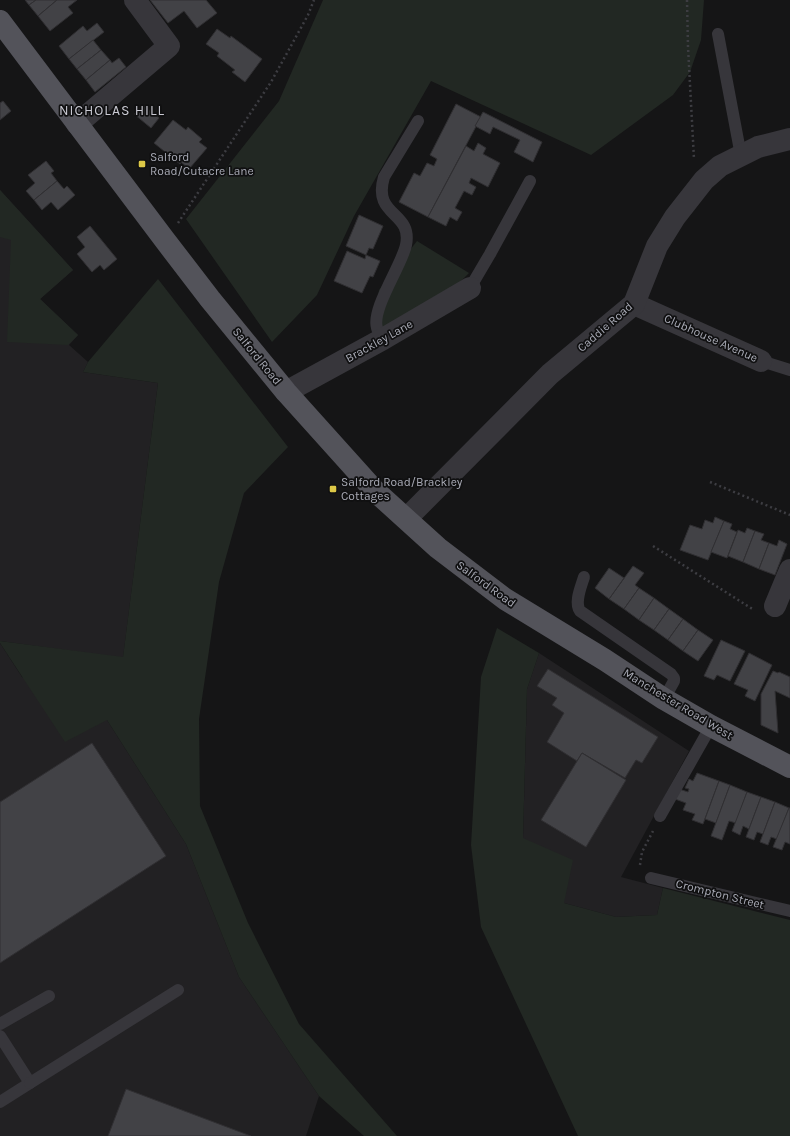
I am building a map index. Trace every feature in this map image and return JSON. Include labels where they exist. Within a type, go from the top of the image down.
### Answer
[{"type":"main road","name":"Salford Road","points":[[0,21],[210,299],[286,392],[375,491],[407,518],[438,548],[505,599],[568,638]]},
{"type":"main road","name":"Manchester Road West","points":[[568,638],[712,726],[790,767]]},
{"type":"street","points":[[77,124],[169,46],[135,0]]},
{"type":"street","name":"Caddie Road","points":[[407,518],[550,374],[634,304],[657,246],[676,217],[704,180],[720,166],[758,147],[790,139]]},
{"type":"street","name":"Brackley Lane","points":[[286,392],[383,339],[470,288]]},
{"type":"street","name":"Clubhouse Avenue","points":[[634,304],[761,361]]},
{"type":"street","points":[[775,606],[790,570]]},
{"type":"lane","points":[[718,34],[741,156]]},
{"type":"lane","points":[[383,339],[377,328],[376,323],[378,314],[388,286],[402,257],[406,246],[407,237],[406,228],[382,199],[382,185],[384,177],[418,121]]},
{"type":"lane","points":[[470,288],[530,181]]},
{"type":"lane","name":"Clubhouse Avenue","points":[[761,361],[790,370]]},
{"type":"lane","points":[[584,577],[577,602],[577,607],[580,612],[671,674],[674,681],[664,698]]},
{"type":"lane","points":[[660,816],[712,726]]},
{"type":"lane","name":"Crompton Street","points":[[651,878],[790,911]]},
{"type":"lane","points":[[0,1102],[178,990]]},
{"type":"lane","points":[[0,1024],[49,996]]},
{"type":"lane","points":[[0,1036],[30,1083]]},
{"type":"path","points":[[164,239],[179,221],[271,82],[308,15],[314,0]]},
{"type":"path","points":[[687,0],[695,173],[704,180]]},
{"type":"path","points":[[710,482],[790,515]]},
{"type":"path","points":[[653,546],[766,618],[775,606]]},
{"type":"path","points":[[651,878],[642,874],[640,869],[642,852],[660,816]]},
{"type":"shaded area","points":[[323,0],[704,0],[701,40],[690,72],[673,95],[591,155],[431,81],[354,216],[317,295],[272,342],[186,219],[279,101]]},
{"type":"shaded area","points":[[0,190],[73,270],[40,299],[78,335],[69,345],[88,362],[83,372],[158,383],[123,658],[0,641]]},
{"type":"shaded area","points":[[0,190],[73,270],[40,299],[78,335],[68,345],[7,342],[11,240],[0,237]]},
{"type":"shaded area","points":[[417,241],[469,273],[445,297],[371,339],[379,290]]},
{"type":"shaded area","points":[[158,279],[288,447],[244,493],[219,582],[199,719],[200,806],[248,923],[299,1024],[397,1136],[364,1136],[319,1096],[239,977],[186,844],[107,720],[65,742],[0,643],[0,641],[123,657],[158,383],[83,372],[88,362]]},
{"type":"shaded area","points":[[497,628],[539,653],[527,689],[523,838],[573,860],[564,903],[616,917],[657,915],[663,888],[790,920],[790,1136],[578,1136],[481,927],[471,845],[481,677]]},
{"type":"shaded area","points":[[0,643],[22,677],[107,720],[186,844],[239,977],[319,1096],[306,1136],[0,1136]]},
{"type":"shaded area","points":[[539,653],[689,751],[621,877],[663,888],[657,915],[616,917],[564,903],[523,839],[527,689]]},
{"type":"building","points":[[25,0],[36,0],[29,5]]},
{"type":"building","points":[[36,0],[57,0],[38,16],[29,5]]},
{"type":"building","points":[[57,0],[77,0],[68,7],[73,13],[50,31],[38,16]]},
{"type":"building","points":[[150,0],[206,0],[217,13],[197,28],[184,11],[168,23]]},
{"type":"building","points":[[97,23],[104,32],[69,59],[59,46],[83,26],[87,31]]},
{"type":"building","points":[[217,29],[230,38],[231,36],[262,59],[245,82],[232,72],[235,70],[217,56],[219,53],[206,44]]},
{"type":"building","points":[[93,40],[101,50],[77,69],[69,59]]},
{"type":"building","points":[[101,50],[110,60],[86,80],[77,69]]},
{"type":"building","points":[[119,58],[126,67],[95,92],[86,80],[110,60],[112,63]]},
{"type":"building","points":[[3,101],[11,111],[0,120],[0,103]]},
{"type":"building","points":[[456,104],[481,117],[428,217],[399,202],[414,173],[420,176],[427,163],[434,166],[437,159],[430,155]]},
{"type":"building","points":[[143,105],[159,118],[151,128],[134,114]]},
{"type":"building","points":[[483,112],[542,142],[533,162],[514,152],[520,140],[493,127],[490,134],[475,126]]},
{"type":"building","points":[[173,120],[186,130],[188,127],[202,139],[199,142],[207,148],[189,169],[181,162],[180,164],[154,143]]},
{"type":"building","points":[[478,143],[486,148],[483,154],[500,163],[488,187],[471,178],[469,183],[476,187],[472,195],[464,191],[455,208],[462,212],[457,221],[450,217],[446,226],[428,217],[466,146],[474,151]]},
{"type":"building","points":[[46,161],[54,171],[51,173],[57,181],[34,200],[26,191],[35,183],[28,175]]},
{"type":"building","points":[[57,181],[64,189],[67,186],[75,195],[58,210],[51,202],[42,210],[34,200]]},
{"type":"building","points":[[359,215],[383,226],[373,249],[369,248],[366,255],[346,246]]},
{"type":"building","points":[[90,226],[117,259],[104,270],[100,265],[92,272],[77,254],[85,247],[77,237]]},
{"type":"building","points":[[347,251],[365,259],[366,255],[380,261],[373,277],[370,276],[362,293],[334,281]]},
{"type":"building","points":[[715,517],[724,521],[708,560],[680,550],[690,525],[702,529],[705,520],[713,523]]},
{"type":"building","points":[[724,521],[732,524],[730,529],[737,532],[727,558],[711,552]]},
{"type":"building","points":[[747,528],[755,531],[743,562],[728,556],[738,530],[745,533]]},
{"type":"building","points":[[755,531],[764,534],[761,540],[769,543],[759,569],[743,562]]},
{"type":"building","points":[[779,540],[787,544],[775,575],[759,569],[769,543],[777,546]]},
{"type":"building","points":[[633,566],[644,573],[635,585],[639,588],[624,609],[609,599]]},
{"type":"building","points":[[609,568],[624,578],[609,599],[595,588]]},
{"type":"building","points":[[639,588],[654,598],[639,620],[624,609]]},
{"type":"building","points":[[654,598],[669,609],[654,630],[639,620]]},
{"type":"building","points":[[669,609],[683,619],[668,640],[654,630]]},
{"type":"building","points":[[683,619],[698,630],[683,651],[668,640]]},
{"type":"building","points":[[698,630],[713,640],[698,661],[683,651]]},
{"type":"building","points":[[721,640],[745,651],[730,681],[717,675],[714,680],[704,676]]},
{"type":"building","points":[[749,653],[772,665],[755,701],[745,696],[748,690],[734,684]]},
{"type":"building","points":[[548,669],[658,737],[642,763],[636,760],[625,778],[582,753],[577,761],[547,742],[564,713],[552,705],[557,698],[537,686]]},
{"type":"building","points":[[773,671],[790,677],[790,698],[775,691],[778,733],[761,725],[761,694]]},
{"type":"building","points":[[92,743],[166,856],[0,963],[0,802]]},
{"type":"building","points":[[582,753],[626,780],[586,847],[541,820]]},
{"type":"building","points":[[697,773],[719,781],[703,824],[692,820],[695,814],[683,810],[686,803],[675,799],[679,789],[688,792],[689,789],[685,788],[689,779],[693,781]]},
{"type":"building","points":[[719,781],[730,785],[716,823],[705,819]]},
{"type":"building","points":[[730,785],[747,792],[736,823],[729,821],[722,840],[711,836]]},
{"type":"building","points":[[747,792],[761,797],[749,829],[743,826],[740,835],[732,831]]},
{"type":"building","points":[[761,797],[775,802],[763,834],[757,832],[754,840],[746,837]]},
{"type":"building","points":[[775,802],[789,808],[777,839],[771,837],[768,845],[760,842]]},
{"type":"building","points":[[789,808],[790,844],[785,842],[782,850],[773,847]]},
{"type":"building","points":[[126,1089],[251,1136],[108,1136]]},
{"type":"place","name":"Salford Road/Cutacre Lane","points":[[142,164]]},
{"type":"place","name":"Salford Road/Brackley Cottages","points":[[333,489]]},
{"type":"district","name":"NICHOLAS HILL","points":[[112,110]]}]
